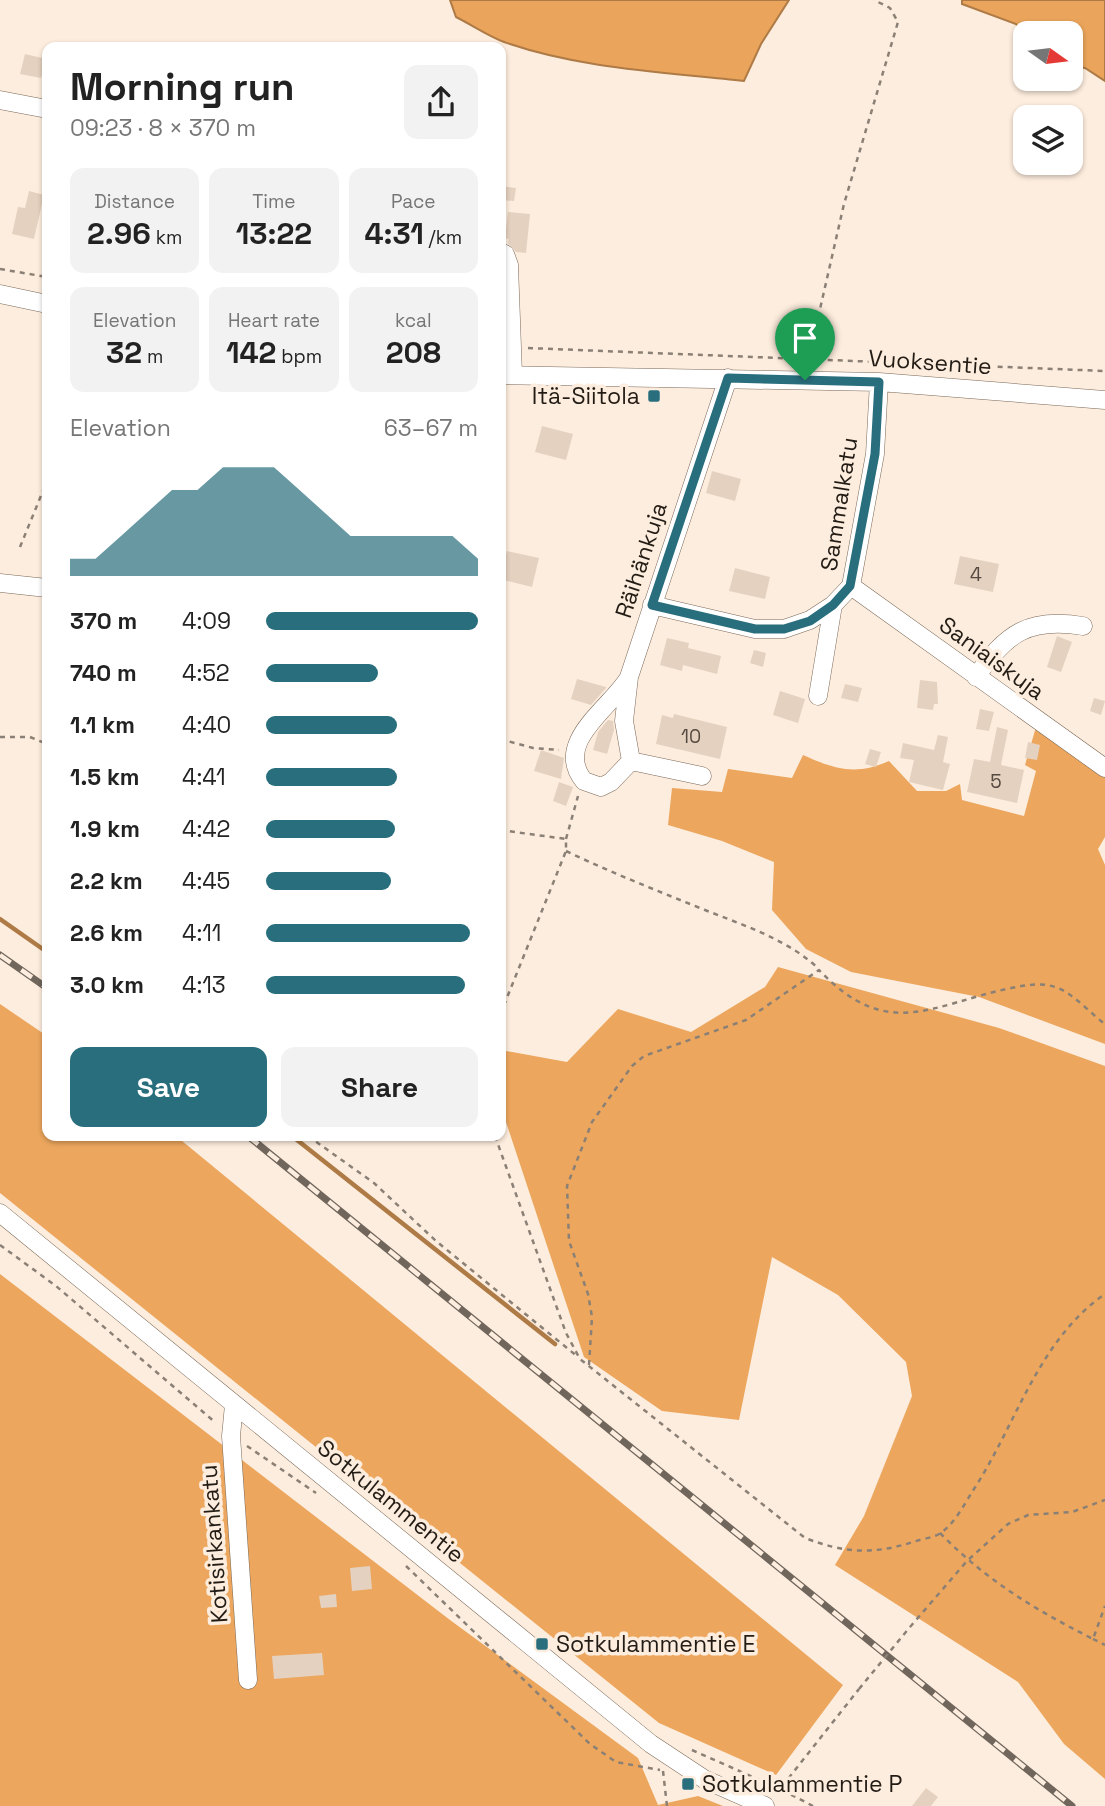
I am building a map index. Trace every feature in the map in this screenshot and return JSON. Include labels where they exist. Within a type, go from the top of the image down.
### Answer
[{"type":"street","points":[[0,100],[42,108]]},
{"type":"street","points":[[506,261],[509,265],[512,347],[507,375]]},
{"type":"street","points":[[0,294],[42,303]]},
{"type":"street","name":"Vuoksentie","points":[[507,375],[879,382],[1105,400]]},
{"type":"street","name":"Räihänkuja","points":[[631,761],[624,721],[629,677],[728,378]]},
{"type":"street","name":"Sammalkatu","points":[[652,605],[755,629],[784,629],[810,621],[833,605],[850,586],[875,454],[879,382]]},
{"type":"street","points":[[0,583],[42,587]]},
{"type":"street","name":"Saniaiskuja","points":[[850,586],[1105,768]]},
{"type":"street","points":[[818,696],[833,605]]},
{"type":"street","points":[[976,677],[1010,637],[1029,627],[1055,621],[1083,626]]},
{"type":"street","points":[[629,677],[586,727],[574,751],[573,763],[584,781],[601,787],[611,782],[631,761],[702,776]]},
{"type":"street","name":"Sotkulammentie","points":[[0,1213],[651,1744],[704,1779],[765,1806]]},
{"type":"street","name":"Kotisirkankatu","points":[[234,1405],[231,1436],[248,1680]]},
{"type":"path","points":[[805,380],[844,204],[898,22],[890,8],[874,0]]},
{"type":"path","points":[[0,269],[42,276]]},
{"type":"path","points":[[512,347],[1105,371]]},
{"type":"path","points":[[20,547],[42,493]]},
{"type":"path","points":[[0,737],[30,737],[42,742]]},
{"type":"path","points":[[506,741],[533,748],[574,751]]},
{"type":"path","points":[[506,1000],[566,851],[566,839],[584,781]]},
{"type":"path","points":[[506,831],[566,839]]},
{"type":"path","points":[[566,851],[769,936],[807,957],[839,990],[864,1006],[884,1012],[942,1009],[1034,984],[1059,989],[1105,1024]]},
{"type":"path","points":[[589,1366],[592,1317],[588,1294],[569,1241],[567,1186],[592,1122],[632,1066],[644,1056],[746,1020],[819,970]]},
{"type":"path","points":[[315,1141],[374,1183],[436,1241],[805,1538],[836,1550],[883,1551],[940,1533],[960,1512],[979,1482],[1034,1377],[1064,1332],[1090,1305],[1105,1294]]},
{"type":"path","points":[[497,1141],[566,1333],[580,1359]]},
{"type":"path","points":[[0,1245],[56,1286],[231,1436],[317,1493]]},
{"type":"path","points":[[780,1789],[859,1689],[967,1561],[1008,1524],[1028,1515],[1072,1512],[1105,1500]]},
{"type":"path","points":[[940,1533],[967,1561],[1016,1597],[1105,1645]]},
{"type":"path","points":[[397,1558],[590,1744],[616,1762],[663,1771],[667,1806]]},
{"type":"path","points":[[1093,1639],[1105,1606]]},
{"type":"path","points":[[690,1750],[813,1806]]},
{"type":"shaded area","points":[[450,0],[789,0],[761,44],[744,81],[623,68],[563,58],[498,40],[456,17]]},
{"type":"shaded area","points":[[962,0],[1105,0],[1105,81],[1083,68],[1083,21],[1013,23],[962,4]]},
{"type":"shaded area","points":[[1036,727],[1105,775],[1105,837],[1098,849],[1105,865],[1105,1044],[979,997],[851,972],[806,949],[772,910],[774,862],[722,841],[668,825],[672,788],[722,792],[728,769],[792,778],[803,755],[845,769],[877,766],[889,761],[917,791],[946,791],[960,784],[962,800],[1024,816],[1036,771],[1025,765]]},
{"type":"shaded area","points":[[778,967],[999,1028],[1105,1066],[1105,1779],[1064,1744],[1018,1682],[835,1565],[864,1516],[912,1396],[906,1362],[838,1295],[772,1257],[739,1420],[662,1411],[584,1357],[506,1122],[506,1051],[567,1062],[618,1009],[691,1032],[765,987]]},
{"type":"shaded area","points":[[0,1004],[42,1033],[42,1141],[182,1141],[843,1685],[776,1775],[659,1723],[0,1193]]},
{"type":"shaded area","points":[[0,1274],[450,1620],[638,1758],[658,1805],[698,1796],[723,1806],[0,1806]]},
{"type":"building","points":[[25,54],[42,58],[41,78],[20,74]]},
{"type":"building","points":[[506,187],[516,188],[514,201],[506,200]]},
{"type":"building","points":[[29,191],[42,194],[34,239],[12,234],[18,207],[25,208]]},
{"type":"building","points":[[508,212],[530,214],[526,253],[516,252],[508,243]]},
{"type":"building","points":[[542,426],[573,434],[566,460],[535,452]]},
{"type":"building","points":[[712,471],[741,479],[735,501],[706,493]]},
{"type":"building","points":[[507,551],[539,558],[532,587],[506,580]]},
{"type":"building","points":[[960,556],[999,564],[993,592],[954,584]]},
{"type":"building","points":[[735,568],[770,577],[765,599],[729,591]]},
{"type":"building","points":[[1057,636],[1072,642],[1061,672],[1047,667]]},
{"type":"building","points":[[667,638],[689,643],[688,648],[721,656],[717,674],[683,665],[682,671],[660,665]]},
{"type":"building","points":[[754,650],[766,653],[763,667],[750,663]]},
{"type":"building","points":[[577,679],[606,688],[591,705],[571,699]]},
{"type":"building","points":[[920,680],[937,682],[938,704],[934,704],[933,710],[917,708]]},
{"type":"building","points":[[845,684],[862,688],[858,702],[841,698]]},
{"type":"building","points":[[780,691],[805,699],[798,723],[773,715]]},
{"type":"building","points":[[1094,698],[1105,701],[1101,715],[1090,711]]},
{"type":"building","points":[[980,709],[994,712],[989,731],[976,729]]},
{"type":"building","points":[[674,714],[727,727],[720,759],[656,744],[662,715],[673,718]]},
{"type":"building","points":[[608,720],[613,721],[614,730],[607,754],[593,750],[598,732]]},
{"type":"building","points":[[997,727],[1008,730],[1001,765],[1024,770],[1017,803],[967,792],[974,759],[990,762]]},
{"type":"building","points":[[938,735],[948,737],[943,762],[950,764],[943,790],[909,782],[914,760],[900,758],[903,743],[934,750]]},
{"type":"building","points":[[1028,742],[1040,745],[1037,760],[1025,758]]},
{"type":"building","points":[[870,749],[881,752],[876,767],[865,764]]},
{"type":"building","points":[[541,750],[564,758],[561,779],[534,771]]},
{"type":"building","points":[[559,782],[573,787],[566,806],[553,801]]},
{"type":"building","points":[[370,1566],[372,1589],[352,1591],[350,1568]]},
{"type":"building","points":[[336,1594],[337,1607],[321,1608],[319,1596]]},
{"type":"building","points":[[322,1653],[324,1675],[274,1679],[272,1656]]},
{"type":"building","points":[[926,1788],[938,1797],[931,1806],[912,1806]]},
{"type":"waterway","points":[[0,919],[42,948]]},
{"type":"waterway","points":[[298,1141],[555,1344]]},
{"type":"railway","points":[[0,955],[42,984]]},
{"type":"railway","points":[[254,1141],[1072,1806]]},
{"type":"place","name":"Itä-Siitola","points":[[654,396]]},
{"type":"place","name":"Sotkulammentie E","points":[[542,1644]]},
{"type":"place","name":"Sotkulammentie P","points":[[688,1784]]},
{"type":"route","points":[[728,378],[805,380],[879,382],[875,454],[850,586],[833,605],[810,621],[784,629],[755,629],[652,605],[728,378]]}]
